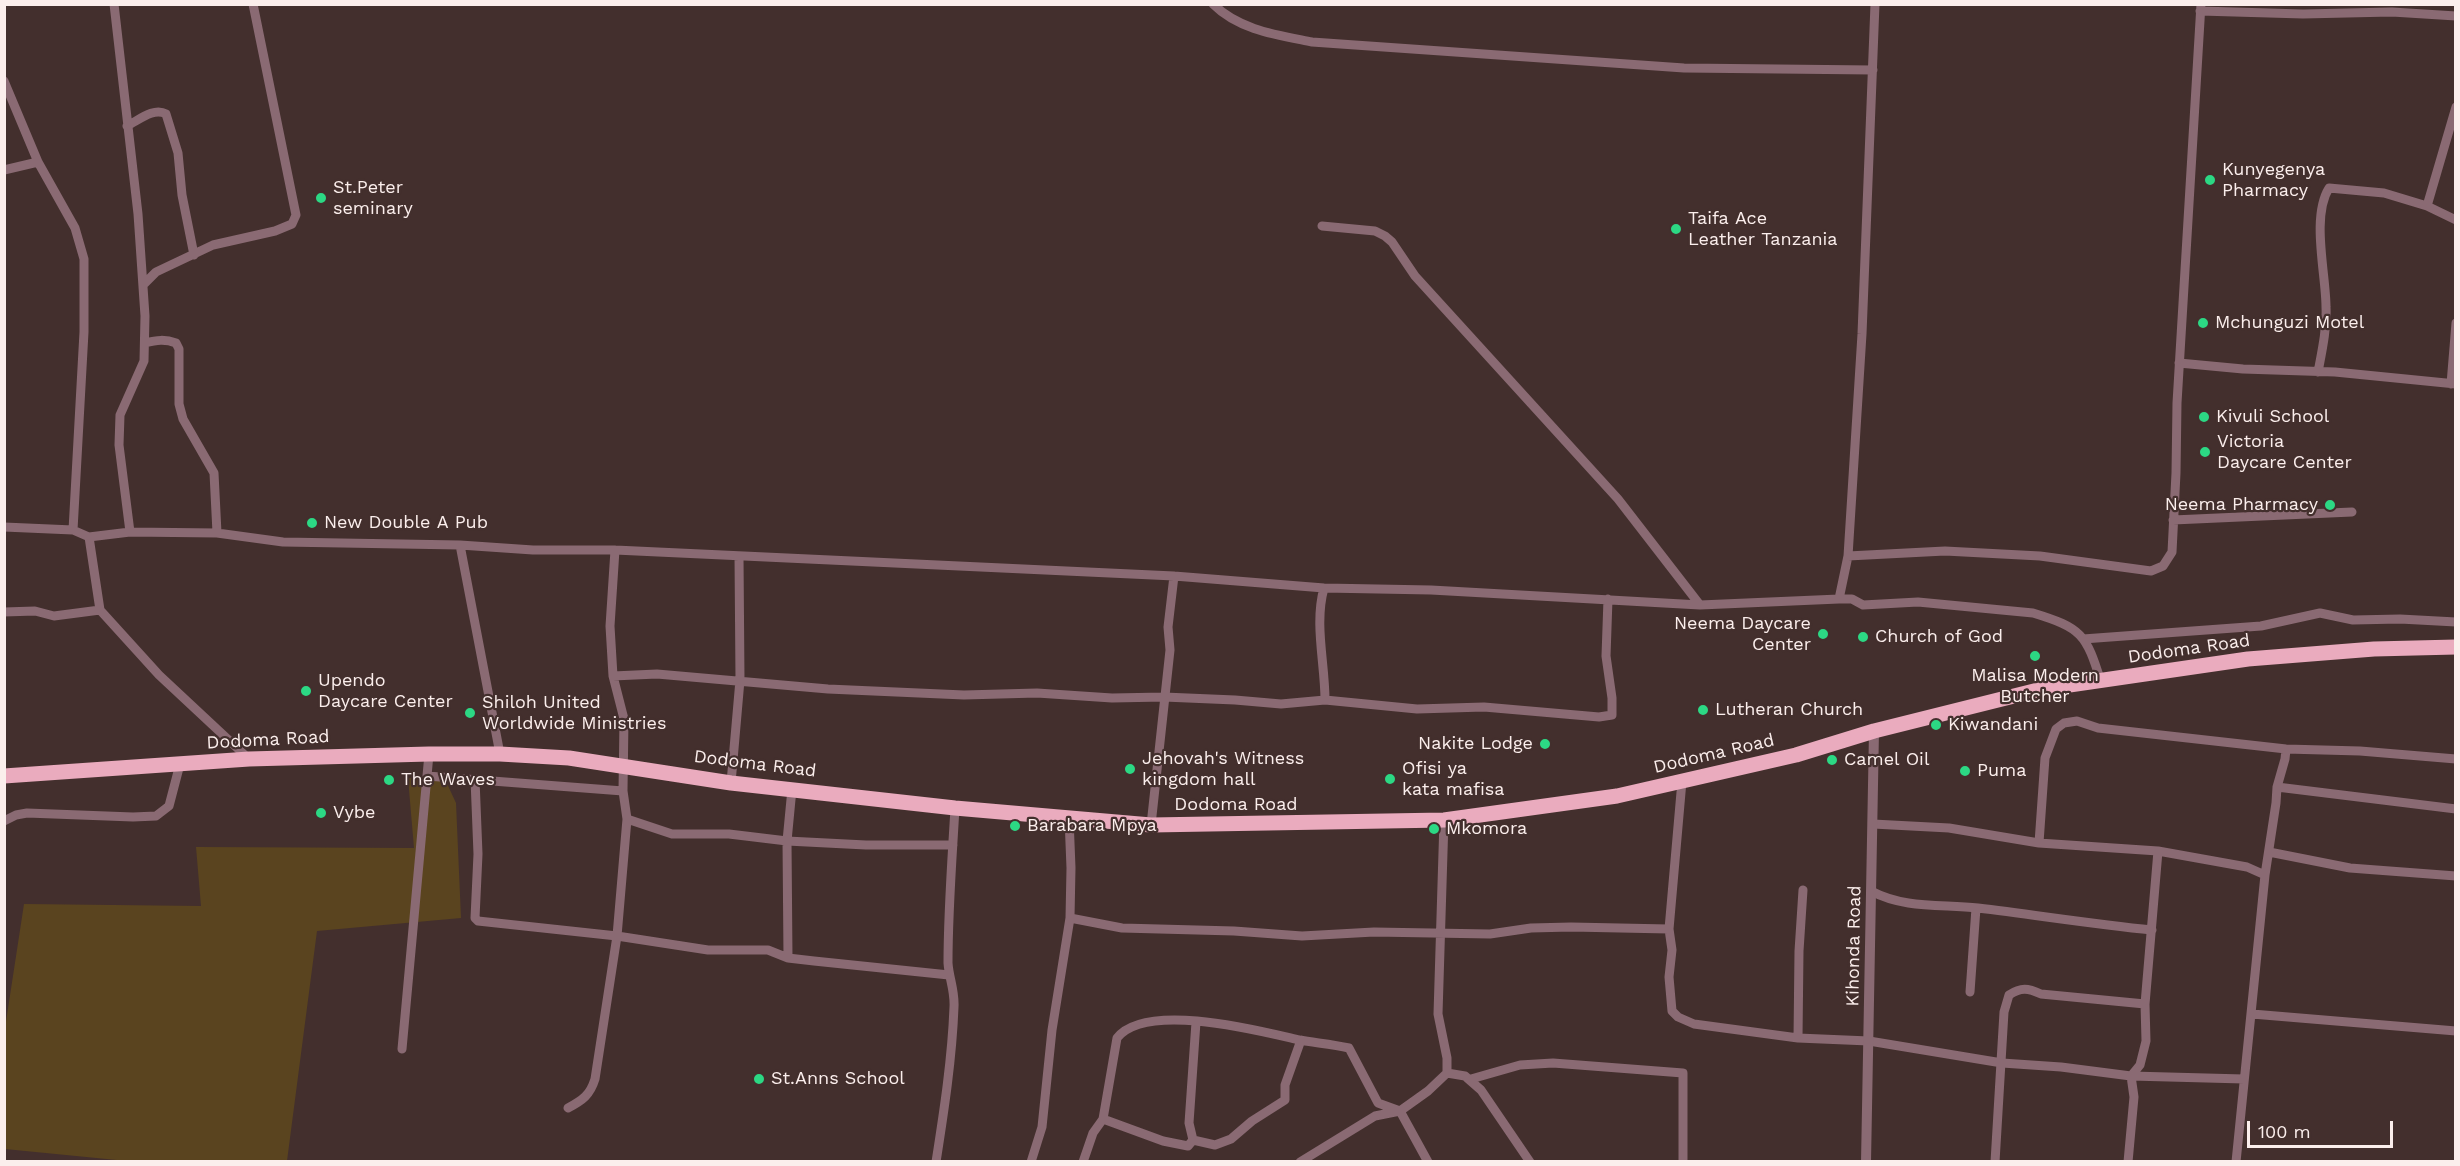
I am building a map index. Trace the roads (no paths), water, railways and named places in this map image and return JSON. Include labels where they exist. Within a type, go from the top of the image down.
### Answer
[{"type":"highway","name":"Dodoma Road","points":[[4,776],[249,759],[500,754],[569,758],[730,783],[955,808],[1150,825],[1444,820],[1617,796],[1796,754],[1874,731],[2042,689],[2248,659],[2374,649],[2456,648]]},
{"type":"street","points":[[114,4],[143,285],[146,343],[144,361],[120,416],[119,445],[130,532]]},
{"type":"street","points":[[143,285],[156,272],[219,243],[284,228],[292,224],[296,215],[253,4]]},
{"type":"street","points":[[1213,4],[1220,12],[1263,33],[1312,42],[1684,68],[1873,70]]},
{"type":"street","points":[[1839,599],[1848,556],[1862,334],[1875,4]]},
{"type":"street","points":[[1848,556],[1945,551],[2040,556],[2151,572],[2163,566],[2172,552],[2179,363],[2201,8],[2303,14],[2392,8],[2456,16]]},
{"type":"street","points":[[4,81],[38,162],[75,228],[83,251],[86,271],[73,530]]},
{"type":"street","points":[[2427,206],[2456,107]]},
{"type":"street","points":[[127,126],[149,114],[159,112],[166,114],[178,153],[182,195],[194,255]]},
{"type":"street","points":[[4,170],[38,162]]},
{"type":"street","points":[[2319,372],[2326,308],[2320,233],[2324,195],[2328,188],[2384,193],[2427,206],[2456,220]]},
{"type":"street","points":[[1322,225],[1375,231],[1392,242],[1415,276],[1618,499],[1700,605]]},
{"type":"street","points":[[2179,363],[2453,384],[2456,323]]},
{"type":"street","points":[[146,343],[162,339],[177,343],[179,349],[178,404],[183,418],[214,473],[217,533]]},
{"type":"street","points":[[2173,520],[2352,512]]},
{"type":"street","points":[[4,526],[73,530],[89,537],[130,532],[217,533],[283,542],[460,545],[533,550],[615,550],[1174,576],[1324,588],[1608,599],[1700,605],[1839,599],[1852,599],[1863,605],[1918,602],[2033,614],[2077,631],[2091,650],[2101,682]]},
{"type":"street","points":[[89,537],[100,610],[159,675],[249,759]]},
{"type":"street","points":[[460,545],[500,754]]},
{"type":"street","points":[[568,1108],[585,1099],[595,1079],[617,936],[627,819],[623,791],[624,719],[613,676],[610,626],[615,550]]},
{"type":"street","points":[[730,783],[740,680],[739,556]]},
{"type":"street","points":[[1150,825],[1170,650],[1168,627],[1174,576]]},
{"type":"street","points":[[1324,588],[1319,620],[1325,670],[1325,700]]},
{"type":"street","points":[[613,676],[657,674],[828,689],[964,695],[1037,693],[1112,699],[1164,697],[1281,704],[1325,700],[1417,709],[1484,707],[1552,714],[1612,716],[1612,693],[1606,656],[1608,599]]},
{"type":"street","points":[[4,612],[35,611],[54,616],[100,610]]},
{"type":"street","points":[[2083,639],[2261,626],[2320,613],[2353,620],[2400,619],[2456,622]]},
{"type":"street","points":[[2039,843],[2045,758],[2056,729],[2064,723],[2084,722],[2098,728],[2286,748],[2456,759]]},
{"type":"street","name":"Kihonda Road","points":[[1866,1161],[1874,731]]},
{"type":"street","points":[[2236,1161],[2265,875],[2277,787],[2286,748]]},
{"type":"street","points":[[402,1049],[429,754]]},
{"type":"street","points":[[4,821],[27,813],[156,816],[169,806],[180,764]]},
{"type":"street","points":[[427,776],[623,791]]},
{"type":"street","points":[[475,779],[478,854],[475,918],[478,921],[617,936],[708,950],[768,950],[788,958],[948,975]]},
{"type":"street","points":[[1682,781],[1669,929],[1672,950],[1670,997],[1672,1011],[1678,1017],[1694,1024],[1724,1029],[1798,1038],[1869,1041],[2002,1063],[2061,1067],[2132,1076],[2244,1079]]},
{"type":"street","points":[[2277,787],[2456,809]]},
{"type":"street","points":[[788,958],[787,841],[792,789]]},
{"type":"street","points":[[936,1161],[944,1111],[954,1007],[954,988],[948,975],[948,906],[955,808]]},
{"type":"street","points":[[1030,1161],[1042,1127],[1052,1030],[1070,918],[1069,818]]},
{"type":"street","points":[[627,819],[672,834],[729,834],[787,841],[953,845]]},
{"type":"street","points":[[1300,1161],[1375,1116],[1400,1111],[1428,1090],[1446,1072],[1447,1058],[1438,1014],[1444,820]]},
{"type":"street","points":[[1873,824],[1949,828],[2039,843],[2158,851],[2247,867],[2265,875]]},
{"type":"street","points":[[2128,1161],[2134,1097],[2132,1076],[2140,1065],[2144,1050],[2145,1004],[2158,851]]},
{"type":"street","points":[[2269,852],[2350,867],[2456,876]]},
{"type":"street","points":[[1798,1038],[1799,951],[1803,890]]},
{"type":"street","points":[[1870,891],[1889,901],[1917,905],[1976,908],[2081,923],[2152,930]]},
{"type":"street","points":[[1970,992],[1976,908]]},
{"type":"street","points":[[1070,918],[1122,928],[1234,931],[1302,936],[1374,932],[1490,934],[1531,928],[1570,927],[1669,929]]},
{"type":"street","points":[[1995,1161],[2005,1004],[2009,995],[2029,988],[2041,994],[2145,1004]]},
{"type":"street","points":[[2252,1014],[2456,1030]]},
{"type":"street","points":[[1193,1140],[1189,1123],[1196,1022]]},
{"type":"street","points":[[1083,1161],[1093,1133],[1103,1119],[1114,1051],[1121,1033],[1143,1023],[1196,1022],[1247,1027],[1300,1040],[1349,1048],[1378,1103],[1400,1111],[1428,1161]]},
{"type":"street","points":[[1193,1140],[1215,1145],[1231,1139],[1252,1121],[1286,1100],[1285,1085],[1300,1040]]},
{"type":"street","points":[[1446,1072],[1471,1079],[1520,1065],[1560,1063],[1683,1073],[1683,1161]]},
{"type":"street","points":[[1471,1079],[1487,1097],[1530,1161]]},
{"type":"street","points":[[1103,1119],[1163,1141],[1188,1146],[1193,1140]]},
{"type":"place","name":"Kunyegenya Pharmacy","points":[[2210,180]]},
{"type":"place","name":"St.Peter seminary","points":[[321,198]]},
{"type":"place","name":"Taifa Ace Leather Tanzania","points":[[1676,229]]},
{"type":"place","name":"Mchunguzi Motel","points":[[2203,323]]},
{"type":"place","name":"Kivuli School","points":[[2204,417]]},
{"type":"place","name":"Victoria Daycare Center","points":[[2205,452]]},
{"type":"place","name":"Neema Pharmacy","points":[[2330,505]]},
{"type":"place","name":"New Double A Pub","points":[[312,523]]},
{"type":"place","name":"Neema Daycare Center","points":[[1823,634]]},
{"type":"place","name":"Church of God","points":[[1863,637]]},
{"type":"place","name":"Malisa Modern Butcher","points":[[2035,656]]},
{"type":"place","name":"Upendo Daycare Center","points":[[306,691]]},
{"type":"place","name":"Lutheran Church","points":[[1703,710]]},
{"type":"place","name":"Shiloh United Worldwide Ministries","points":[[470,713]]},
{"type":"place","name":"Kiwandani","points":[[1936,725]]},
{"type":"place","name":"Nakite Lodge","points":[[1545,744]]},
{"type":"place","name":"Camel Oil","points":[[1832,760]]},
{"type":"place","name":"Jehovah's Witness kingdom hall","points":[[1130,769]]},
{"type":"place","name":"Puma","points":[[1965,771]]},
{"type":"place","name":"Ofisi ya kata mafisa","points":[[1390,779]]},
{"type":"place","name":"The Waves","points":[[389,780]]},
{"type":"place","name":"Vybe","points":[[321,813]]},
{"type":"place","name":"Barabara Mpya","points":[[1015,826]]},
{"type":"place","name":"Mkomora","points":[[1434,829]]},
{"type":"place","name":"St.Anns School","points":[[759,1079]]}]
